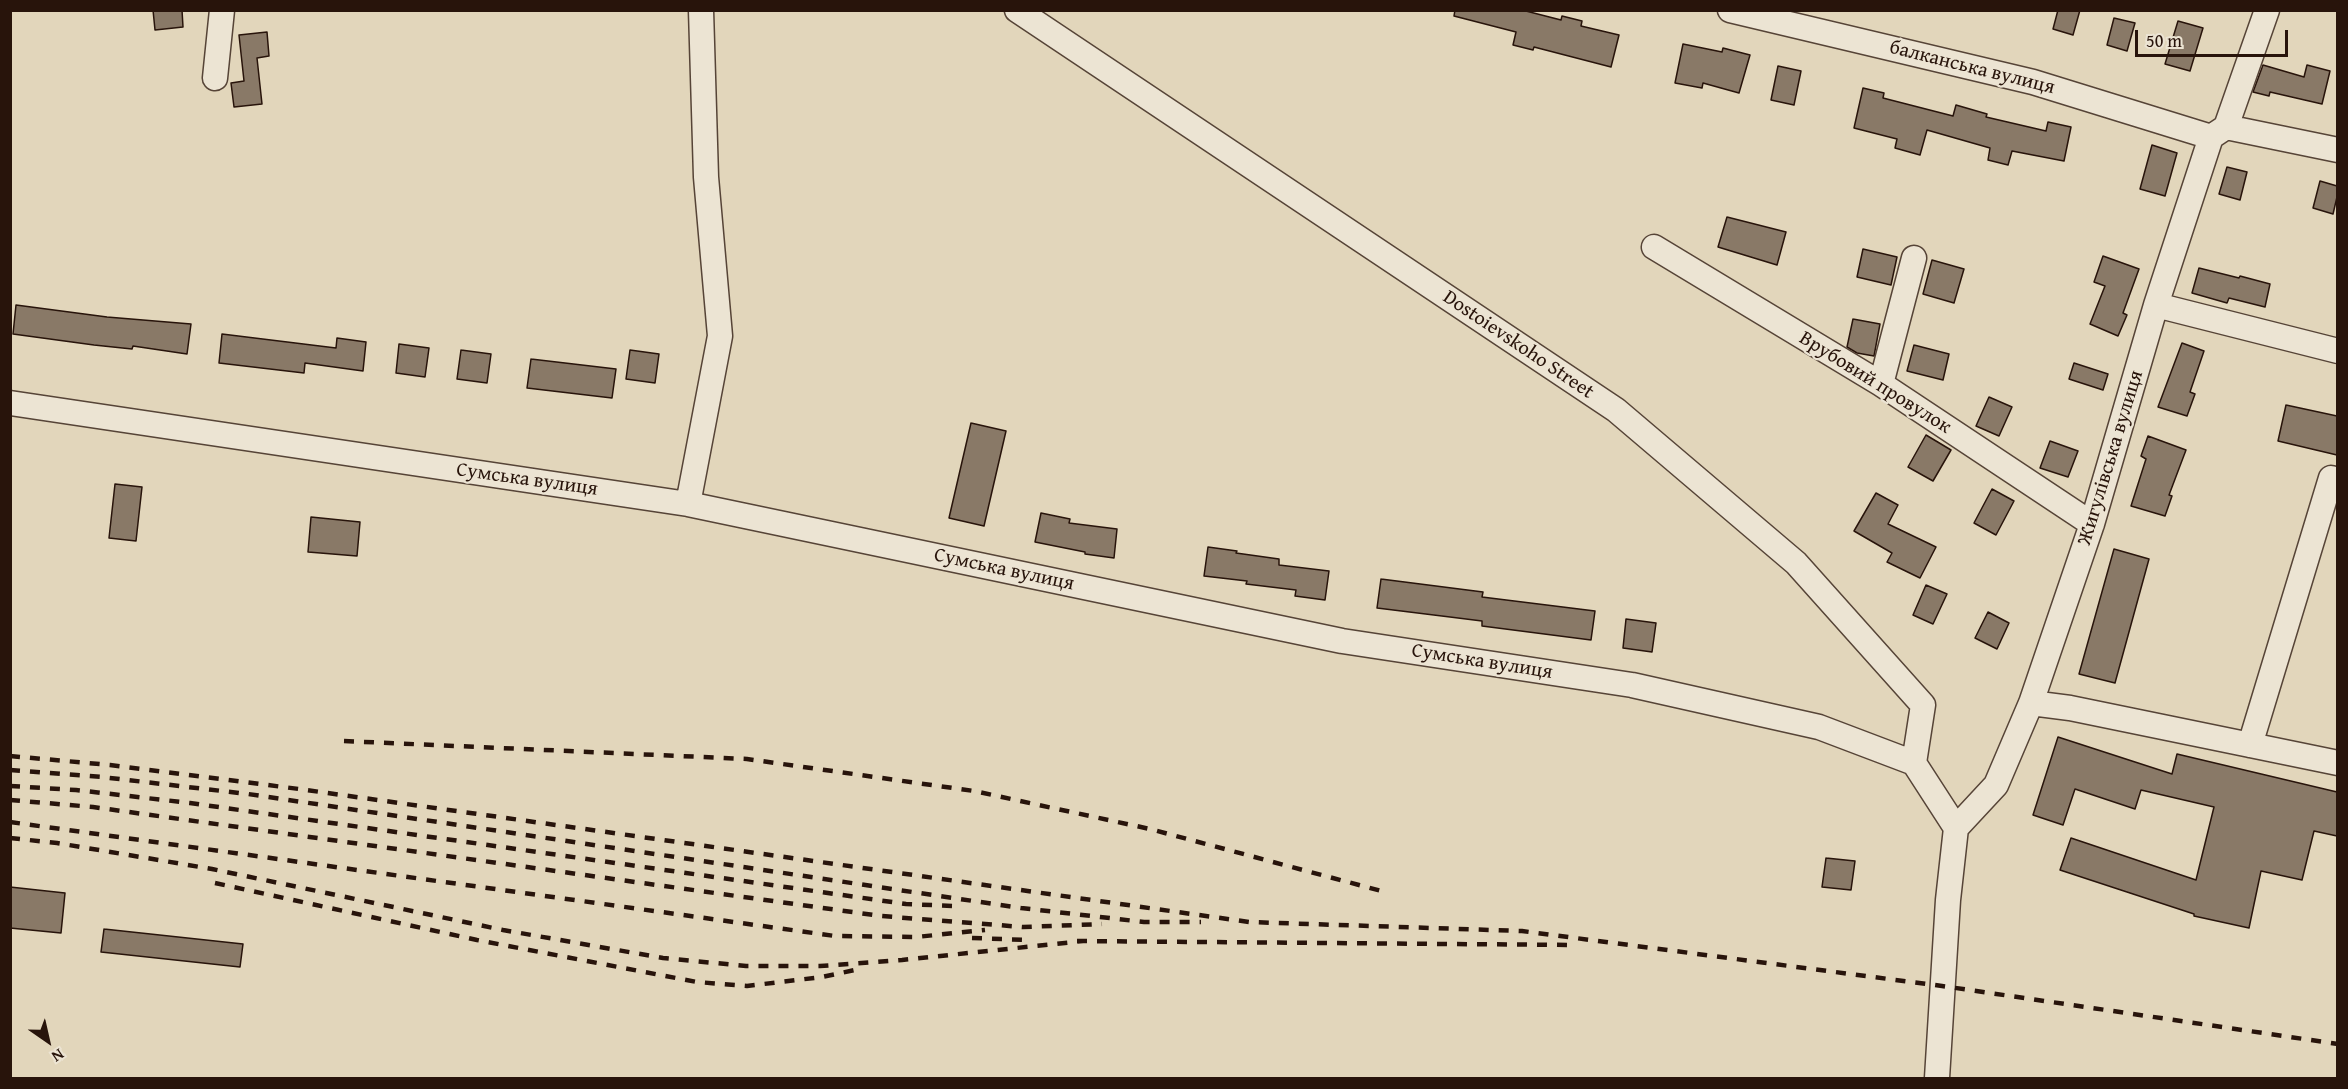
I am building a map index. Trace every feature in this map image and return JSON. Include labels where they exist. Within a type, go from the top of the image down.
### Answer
[{"type":"street","points":[[215,78],[222,10]]},
{"type":"street","points":[[688,504],[720,336],[706,177],[701,10]]},
{"type":"street","name":"Dostoievskoho Street","points":[[1017,10],[1616,410],[1796,563],[1923,705],[1914,763]]},
{"type":"street","name":"балканська вулиця","points":[[1730,10],[2033,82],[2218,132],[2337,150]]},
{"type":"street","name":"Жигулівська вулиця","points":[[1956,828],[1996,785],[2031,703],[2092,524],[2156,305],[2218,132],[2267,10]]},
{"type":"street","name":"Врубовий провулок","points":[[1654,247],[1881,384],[2092,524]]},
{"type":"street","points":[[1881,384],[1914,258]]},
{"type":"street","points":[[2156,305],[2337,351]]},
{"type":"street","name":"Сумська вулиця","points":[[10,403],[688,504],[1342,641],[1632,685],[1819,727],[1914,763]]},
{"type":"street","points":[[2250,745],[2331,478],[2337,480]]},
{"type":"street","points":[[2031,703],[2070,708],[2337,764]]},
{"type":"street","points":[[1914,763],[1956,828],[1948,900],[1937,1078]]},
{"type":"building","points":[[153,10],[182,10],[183,27],[155,30]]},
{"type":"building","points":[[1455,10],[1522,10],[1561,20],[1562,16],[1582,21],[1581,26],[1619,35],[1611,67],[1534,47],[1533,50],[1513,45],[1516,32],[1454,16]]},
{"type":"building","points":[[2058,10],[2080,10],[2073,35],[2053,29]]},
{"type":"building","points":[[2114,18],[2135,23],[2127,51],[2107,45]]},
{"type":"building","points":[[2178,21],[2203,28],[2190,71],[2165,64]]},
{"type":"building","points":[[267,32],[269,56],[257,58],[262,104],[234,107],[231,83],[244,81],[239,35]]},
{"type":"building","points":[[1683,44],[1722,52],[1723,48],[1750,55],[1739,93],[1703,83],[1702,88],[1675,83]]},
{"type":"building","points":[[2263,65],[2304,77],[2307,65],[2330,71],[2322,104],[2270,92],[2269,96],[2253,92]]},
{"type":"building","points":[[1778,66],[1801,71],[1794,105],[1771,100]]},
{"type":"building","points":[[1863,88],[1884,93],[1883,98],[1953,116],[1956,105],[1987,114],[1986,117],[2046,131],[2048,122],[2071,127],[2064,161],[2012,151],[2008,165],[1988,160],[1990,148],[1927,130],[1920,155],[1895,148],[1897,139],[1854,128]]},
{"type":"building","points":[[2152,145],[2177,153],[2165,196],[2140,189]]},
{"type":"building","points":[[2227,167],[2247,172],[2240,200],[2219,194]]},
{"type":"building","points":[[2320,181],[2337,186],[2333,214],[2313,208]]},
{"type":"building","points":[[1727,217],[1786,232],[1777,265],[1718,247]]},
{"type":"building","points":[[1863,249],[1897,257],[1891,285],[1857,277]]},
{"type":"building","points":[[2103,256],[2139,269],[2123,313],[2127,315],[2118,336],[2090,324],[2105,286],[2094,282]]},
{"type":"building","points":[[1932,260],[1964,269],[1954,303],[1923,294]]},
{"type":"building","points":[[2199,268],[2270,284],[2265,307],[2229,298],[2227,303],[2192,293]]},
{"type":"building","points":[[16,305],[107,317],[191,324],[187,354],[13,334]]},
{"type":"building","points":[[1853,319],[1880,324],[1874,356],[1857,353],[1847,347]]},
{"type":"building","points":[[222,334],[336,348],[337,338],[366,342],[363,371],[305,363],[304,373],[219,363]]},
{"type":"building","points":[[2182,343],[2204,351],[2190,392],[2195,394],[2187,416],[2158,407]]},
{"type":"building","points":[[399,344],[429,348],[425,377],[396,373]]},
{"type":"building","points":[[1914,345],[1949,354],[1943,380],[1907,371]]},
{"type":"building","points":[[461,350],[491,354],[487,383],[457,379]]},
{"type":"building","points":[[630,350],[659,354],[655,383],[626,379]]},
{"type":"building","points":[[531,359],[616,369],[612,398],[527,388]]},
{"type":"building","points":[[2074,363],[2108,374],[2103,390],[2069,379]]},
{"type":"building","points":[[1989,397],[2012,407],[1999,436],[1976,426]]},
{"type":"building","points":[[2286,405],[2337,416],[2337,455],[2278,441]]},
{"type":"building","points":[[971,423],[1006,431],[984,526],[949,518]]},
{"type":"building","points":[[1926,435],[1951,450],[1933,481],[1908,467]]},
{"type":"building","points":[[2148,436],[2186,450],[2169,495],[2172,496],[2165,516],[2131,506],[2146,459],[2141,456]]},
{"type":"building","points":[[2050,441],[2078,451],[2068,477],[2040,468]]},
{"type":"building","points":[[115,484],[142,487],[136,541],[109,538]]},
{"type":"building","points":[[1992,489],[2014,501],[1996,535],[1974,523]]},
{"type":"building","points":[[1876,493],[1898,505],[1888,524],[1936,547],[1920,578],[1887,562],[1892,553],[1854,531]]},
{"type":"building","points":[[1041,513],[1070,519],[1069,523],[1117,529],[1114,558],[1085,554],[1085,552],[1035,542]]},
{"type":"building","points":[[311,517],[360,522],[357,556],[308,552]]},
{"type":"building","points":[[1208,547],[1279,559],[1279,565],[1329,571],[1325,600],[1295,596],[1296,590],[1204,576]]},
{"type":"building","points":[[2114,549],[2149,559],[2115,683],[2079,674]]},
{"type":"building","points":[[1381,579],[1483,592],[1482,597],[1595,611],[1591,640],[1482,626],[1482,621],[1377,608]]},
{"type":"building","points":[[1926,585],[1947,594],[1933,624],[1913,615]]},
{"type":"building","points":[[1988,612],[2009,623],[1997,649],[1975,638]]},
{"type":"building","points":[[1626,619],[1656,623],[1652,652],[1623,648]]},
{"type":"building","points":[[2058,737],[2172,774],[2177,754],[2337,792],[2337,836],[2314,831],[2302,880],[2261,871],[2249,928],[2194,916],[2194,914],[2060,870],[2071,838],[2196,880],[2214,807],[2141,790],[2135,809],[2075,789],[2063,825],[2033,815]]},
{"type":"building","points":[[1826,858],[1855,861],[1851,890],[1822,887]]},
{"type":"building","points":[[10,887],[65,893],[61,933],[10,928]]},
{"type":"building","points":[[104,929],[243,944],[240,967],[101,952]]},
{"type":"railway","points":[[344,741],[747,759],[974,791],[1150,829],[1385,892]]},
{"type":"railway","points":[[10,756],[110,765],[299,789],[1249,922],[1522,931],[1942,986],[2338,1044]]},
{"type":"railway","points":[[10,770],[102,777],[248,794],[1021,908],[1144,922],[1201,922]]},
{"type":"railway","points":[[10,786],[76,790],[190,803],[906,904],[955,906]]},
{"type":"railway","points":[[10,800],[93,807],[881,916],[1023,927],[1102,924]]},
{"type":"railway","points":[[10,822],[835,936],[916,937],[985,930]]},
{"type":"railway","points":[[10,838],[57,843],[212,869],[503,930],[663,958],[746,966],[820,966],[902,960],[1083,941]]},
{"type":"railway","points":[[215,883],[477,940],[697,982],[747,986],[822,977],[855,970]]},
{"type":"railway","points":[[972,938],[1029,940]]},
{"type":"railway","points":[[1077,941],[1575,945]]}]
